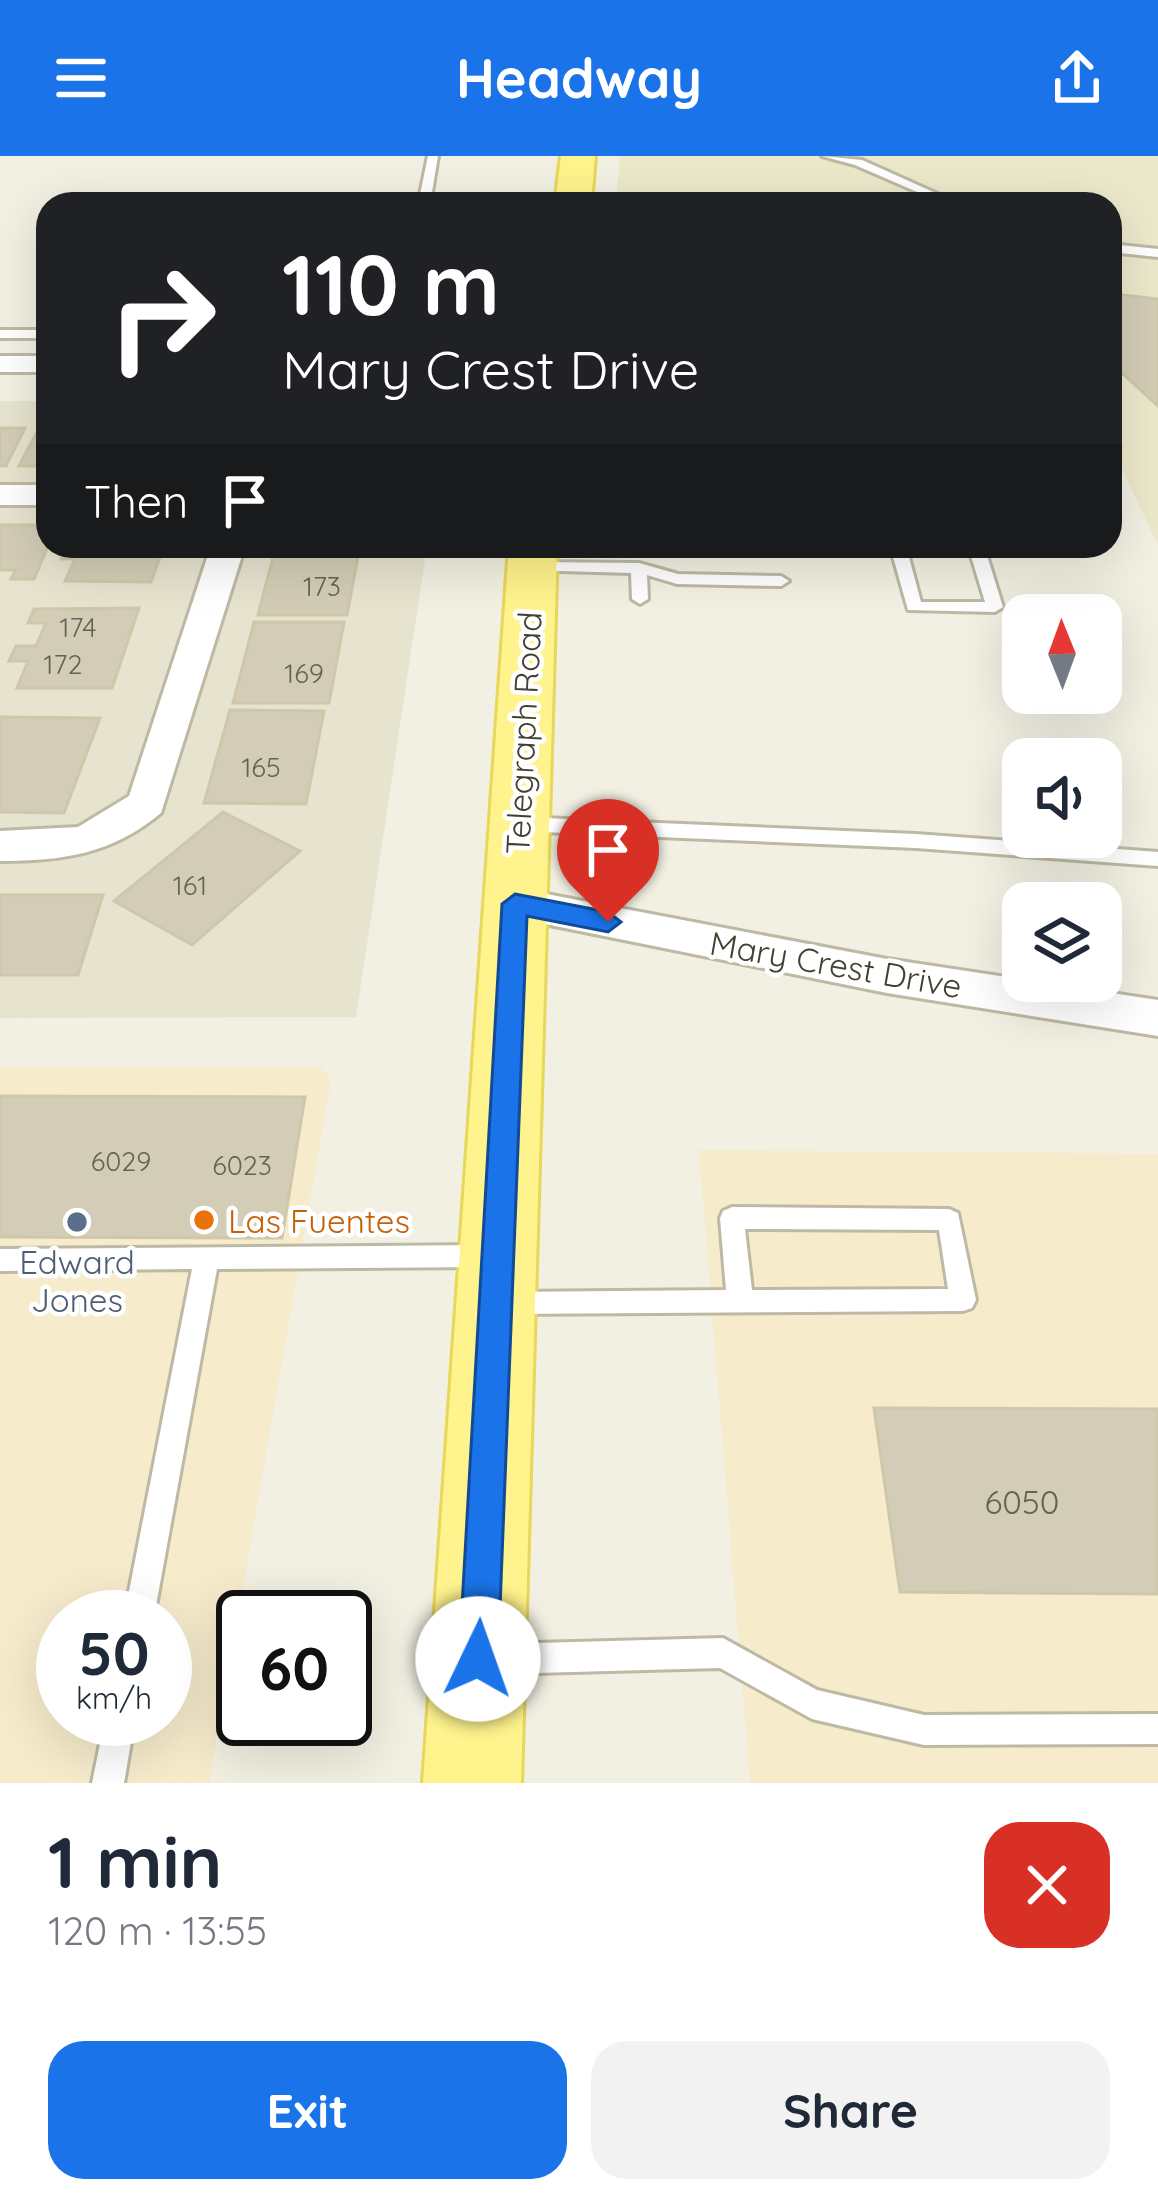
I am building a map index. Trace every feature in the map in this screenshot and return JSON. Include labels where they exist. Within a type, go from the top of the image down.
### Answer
[{"type":"main road","points":[[574,192],[578,156]]},
{"type":"main road","name":"Telegraph Road","points":[[472,1783],[532,558]]},
{"type":"street","points":[[0,364],[36,364]]},
{"type":"street","points":[[0,495],[36,495]]},
{"type":"street","points":[[0,846],[64,846],[98,837],[115,832],[147,803],[224,558]]},
{"type":"street","name":"Mary Crest Drive","points":[[515,904],[887,976],[1158,1018]]},
{"type":"lane","points":[[426,192],[433,156]]},
{"type":"lane","points":[[826,156],[858,162],[927,192]]},
{"type":"lane","points":[[1122,249],[1158,253]]},
{"type":"lane","points":[[0,334],[36,334]]},
{"type":"lane","points":[[550,558],[639,568],[677,579],[781,581]]},
{"type":"lane","points":[[901,558],[914,607],[995,607],[980,558]]},
{"type":"lane","points":[[639,568],[640,599]]},
{"type":"lane","points":[[520,824],[916,841],[1158,859]]},
{"type":"lane","points":[[0,1260],[207,1258],[740,1300],[963,1300],[949,1220],[732,1218],[740,1300]]},
{"type":"lane","points":[[145,1590],[207,1258]]},
{"type":"lane","points":[[478,1659],[723,1653],[812,1704],[924,1730],[1158,1729]]},
{"type":"lane","points":[[108,1783],[115,1746]]},
{"type":"shaded area","points":[[620,156],[1158,156],[1158,545],[1122,469],[1122,192],[617,192]]},
{"type":"shaded area","points":[[0,401],[36,401],[36,558],[425,558],[356,1017],[0,1018]]},
{"type":"shaded area","points":[[0,1067],[321,1068],[331,1080],[242,1590],[216,1590],[216,1743],[209,1783],[0,1783]]},
{"type":"shaded area","points":[[699,1150],[1158,1154],[1158,1783],[750,1783]]},
{"type":"building","points":[[1122,295],[1158,299],[1158,406],[1122,373]]},
{"type":"building","points":[[0,428],[25,428],[6,466],[0,466]]},
{"type":"building","points":[[36,434],[36,466],[19,466]]},
{"type":"building","points":[[0,525],[36,525],[36,558],[43,558],[34,579],[11,579],[16,570],[0,570]]},
{"type":"building","points":[[160,558],[151,582],[65,581],[75,559],[61,559]]},
{"type":"building","points":[[273,558],[358,558],[347,615],[258,615]]},
{"type":"building","points":[[139,608],[112,688],[17,688],[28,661],[9,661],[16,646],[36,646],[46,623],[28,623],[34,609]]},
{"type":"building","points":[[254,622],[344,622],[329,703],[233,703]]},
{"type":"building","points":[[230,710],[324,711],[306,804],[204,803]]},
{"type":"building","points":[[0,717],[100,718],[64,813],[0,812]]},
{"type":"building","points":[[223,812],[300,851],[192,945],[114,901]]},
{"type":"building","points":[[0,895],[103,895],[78,975],[0,975]]},
{"type":"building","points":[[0,1096],[305,1097],[282,1238],[0,1237]]},
{"type":"building","points":[[874,1408],[1158,1409],[1158,1594],[900,1592]]},
{"type":"place","name":"Las Fuentes","points":[[204,1220]]},
{"type":"place","name":"Edward Jones","points":[[77,1222]]},
{"type":"route","points":[[478,1659],[515,904],[608,922]]}]
